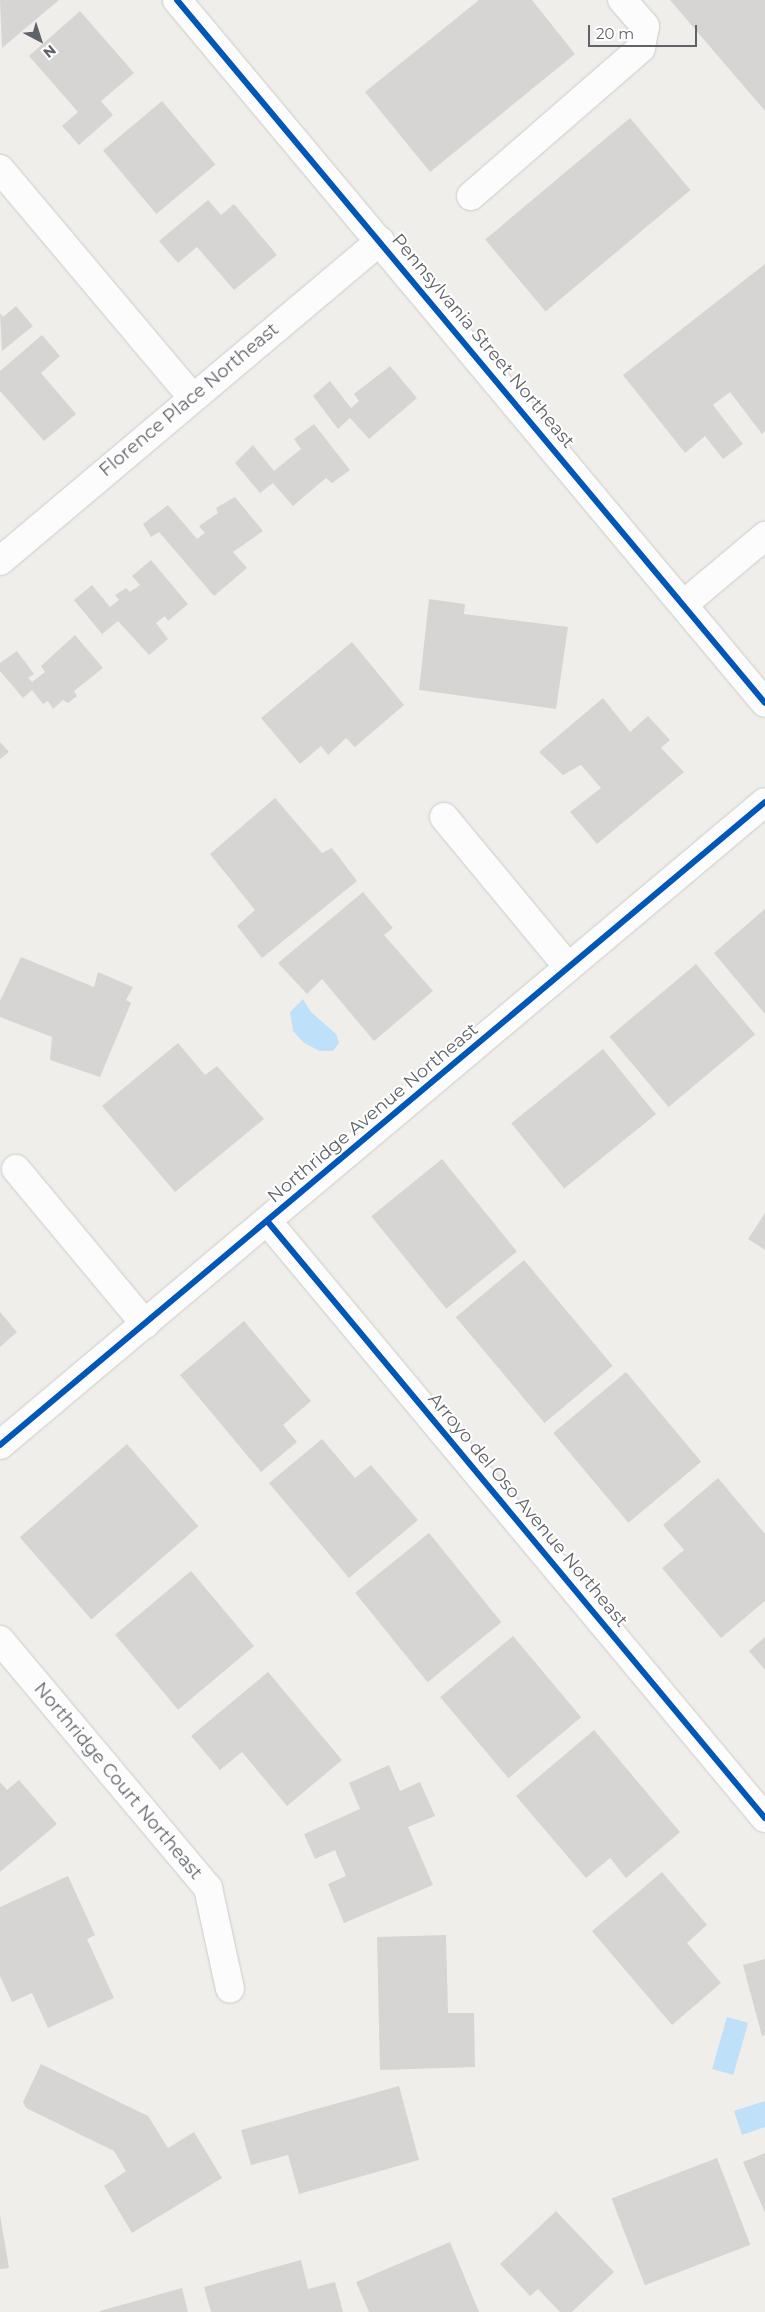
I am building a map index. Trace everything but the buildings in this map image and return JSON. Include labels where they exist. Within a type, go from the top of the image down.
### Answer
[{"type":"street","name":"Pennsylvania Street Northeast","points":[[178,0],[765,703]]},
{"type":"street","points":[[471,196],[641,48],[646,26],[622,0]]},
{"type":"street","points":[[0,169],[192,397]]},
{"type":"street","name":"Florence Place Northeast","points":[[0,561],[192,397],[380,242]]},
{"type":"street","points":[[684,604],[765,536]]},
{"type":"street","name":"Northridge Avenue Northeast","points":[[0,1445],[268,1222],[568,966],[765,802]]},
{"type":"street","points":[[444,817],[568,966]]},
{"type":"street","points":[[16,1169],[145,1324]]},
{"type":"street","name":"Arroyo del Oso Avenue Northeast","points":[[268,1222],[765,1818]]},
{"type":"street","name":"Northridge Court Northeast","points":[[0,1640],[208,1888],[230,1989]]},
{"type":"water","points":[[303,999],[311,1012],[336,1034],[339,1043],[333,1051],[320,1051],[304,1043],[293,1031],[290,1012]]},
{"type":"water","points":[[727,2017],[748,2023],[733,2075],[712,2069]]},
{"type":"water","points":[[765,2101],[765,2127],[742,2135],[734,2111]]},
{"type":"cycle path","points":[[177,0],[765,703]]},
{"type":"cycle path","points":[[0,1445],[765,802]]},
{"type":"cycle path","points":[[268,1222],[765,1818]]}]
